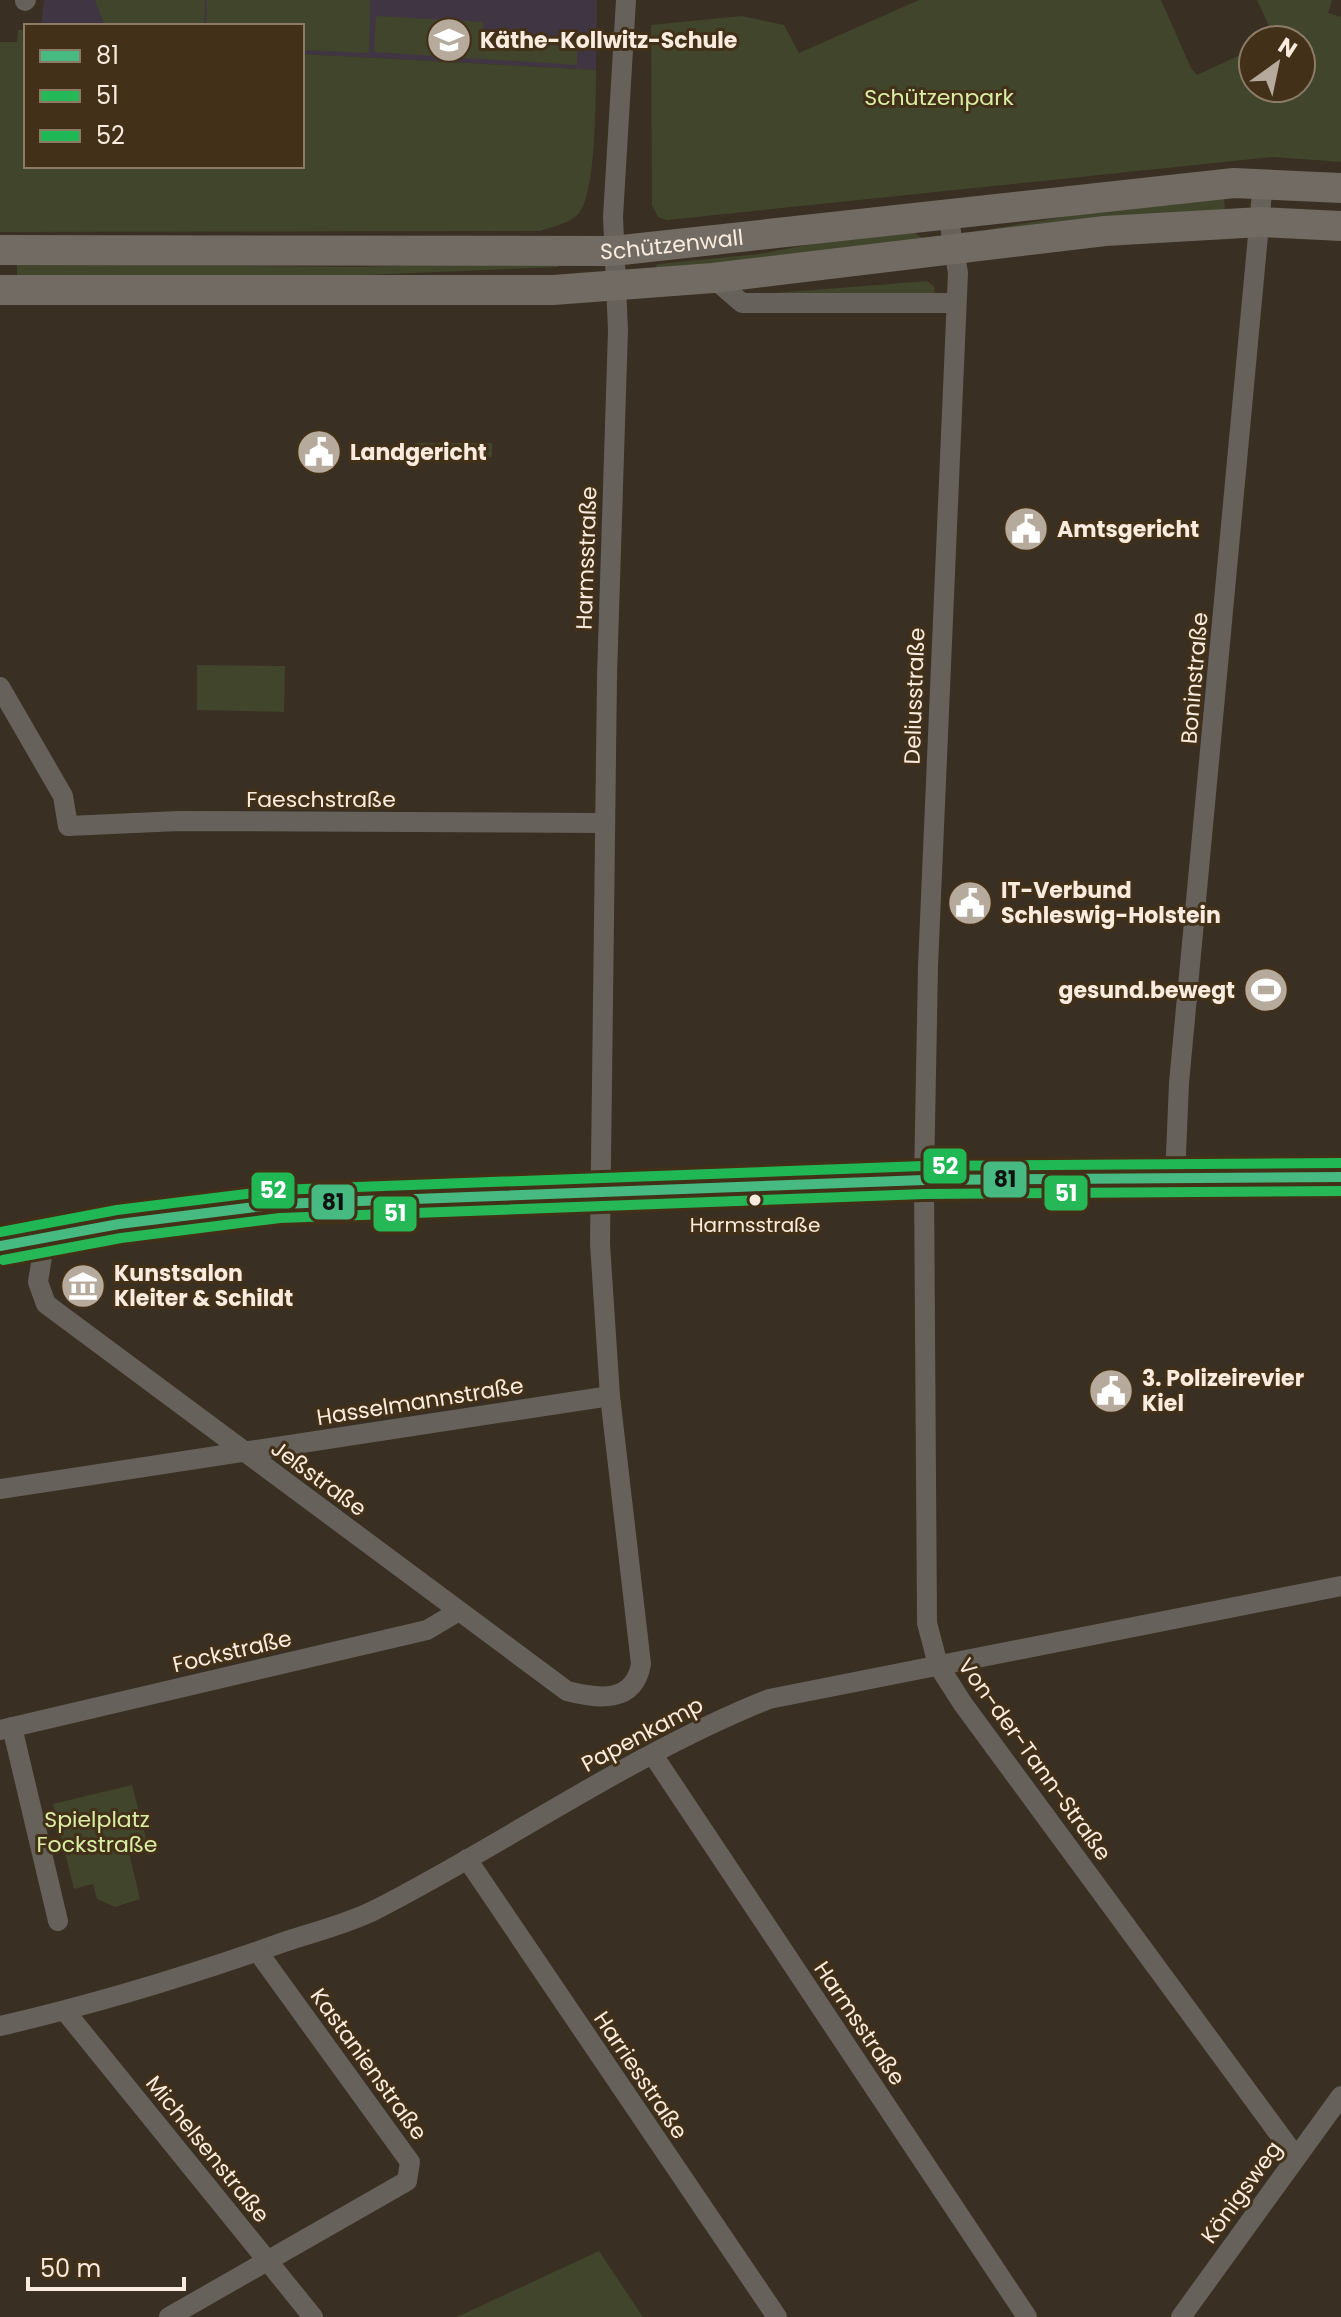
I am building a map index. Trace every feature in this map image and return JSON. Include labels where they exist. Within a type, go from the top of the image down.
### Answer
[{"type":"main road","name":"Schützenwall","points":[[0,250],[613,251],[1263,182],[1341,188]]},
{"type":"main road","name":"Schützenwall","points":[[0,290],[505,291],[614,286],[713,278],[1105,231],[1261,222],[1341,226]]},
{"type":"main road","points":[[0,1246],[119,1224],[279,1204],[924,1180],[1341,1177]]},
{"type":"street","name":"Harmsstraße","points":[[626,0],[613,251],[618,330],[604,823],[599,1191],[610,1396],[641,1664],[639,1675],[629,1689]]},
{"type":"street","name":"Boninstraße","points":[[1175,1178],[1179,1083],[1263,182]]},
{"type":"street","name":"Deliusstraße","points":[[924,1180],[938,695],[958,273],[948,214]]},
{"type":"street","name":"Schützenwall","points":[[713,278],[742,303],[956,303]]},
{"type":"street","name":"Faeschstraße","points":[[0,687],[63,796],[68,826],[179,821],[604,823]]},
{"type":"street","name":"Von-der-Tann-Straße","points":[[924,1180],[927,1623],[938,1665],[963,1704],[1296,2157]]},
{"type":"street","name":"Jeßstraße","points":[[45,1238],[38,1282],[46,1304],[567,1691],[598,1699],[611,1698],[629,1689]]},
{"type":"street","name":"Hasselmannstraße","points":[[0,1489],[610,1396]]},
{"type":"street","name":"Papenkamp","points":[[0,2026],[65,2011],[258,1952],[372,1911],[653,1755],[730,1715],[769,1699],[1341,1586]]},
{"type":"street","name":"Fockstraße","points":[[58,1921],[6,1728],[427,1630],[459,1611]]},
{"type":"street","name":"Harmsstraße","points":[[653,1755],[1027,2317]]},
{"type":"street","name":"Harriesstraße","points":[[467,1859],[777,2317]]},
{"type":"street","name":"Kastanienstraße","points":[[169,2317],[407,2181],[410,2162],[258,1952]]},
{"type":"street","name":"Michelsenstraße","points":[[65,2011],[313,2317]]},
{"type":"street","name":"Königsweg","points":[[1181,2317],[1341,2096]]},
{"type":"shaded area","name":"Käthe-Kollwitz-Schule","points":[[44,0],[597,0],[596,70],[304,54],[304,24],[41,24]]},
{"type":"green space","points":[[95,0],[205,0],[204,24],[104,24]]},
{"type":"green space","points":[[207,0],[370,0],[369,53],[304,50],[304,24],[206,24]]},
{"type":"green space","name":"Schützenpark","points":[[919,0],[1161,0],[1197,75],[1237,56],[1237,104],[1317,104],[1317,24],[1268,24],[1257,0],[1332,0],[1328,13],[1341,17],[1341,162],[1273,157],[667,220],[658,217],[652,205],[651,25],[742,16],[784,25],[799,53]]},
{"type":"green space","points":[[376,16],[483,22],[483,42],[577,47],[577,65],[374,52]]},
{"type":"green space","points":[[18,30],[24,30],[24,168],[304,168],[304,54],[596,70],[594,145],[585,203],[571,220],[540,231],[0,232],[0,42],[17,42]]},
{"type":"green space","points":[[1224,196],[1225,212],[985,230],[1092,212]]},
{"type":"green space","points":[[911,230],[929,243],[823,256],[655,268],[657,264],[759,254],[864,234]]},
{"type":"green space","points":[[558,260],[558,267],[293,278],[17,275],[17,264],[356,267]]},
{"type":"green space","points":[[927,281],[934,286],[935,294],[761,294]]},
{"type":"green space","points":[[415,443],[492,443],[492,457],[415,456]]},
{"type":"green space","points":[[197,665],[285,666],[284,712],[197,710]]},
{"type":"green space","name":"Spielplatz Fockstraße","points":[[132,1785],[148,1846],[129,1853],[140,1899],[115,1907],[97,1899],[93,1884],[74,1889],[53,1804]]},
{"type":"green space","points":[[599,2251],[643,2317],[457,2317]]},
{"type":"transit line","name":"52","points":[[0,1232],[117,1210],[278,1190],[923,1166],[1341,1163]]},
{"type":"transit line","name":"81","points":[[0,1246],[119,1224],[279,1204],[924,1180],[1341,1177]]},
{"type":"transit line","name":"51","points":[[3,1260],[121,1238],[280,1218],[924,1194],[1341,1191]]},
{"type":"place","name":"Käthe-Kollwitz-Schule","points":[[449,40]]},
{"type":"place","name":"Landgericht","points":[[319,452]]},
{"type":"place","name":"Amtsgericht","points":[[1026,529]]},
{"type":"place","name":"IT-Verbund Schleswig-Holstein","points":[[970,903]]},
{"type":"place","name":"gesund.bewegt","points":[[1266,990]]},
{"type":"place","name":"Harmsstraße","points":[[755,1200]]},
{"type":"place","name":"Kunstsalon Kleiter & Schildt","points":[[83,1286]]},
{"type":"place","name":"3. Polizeirevier Kiel","points":[[1111,1391]]}]
